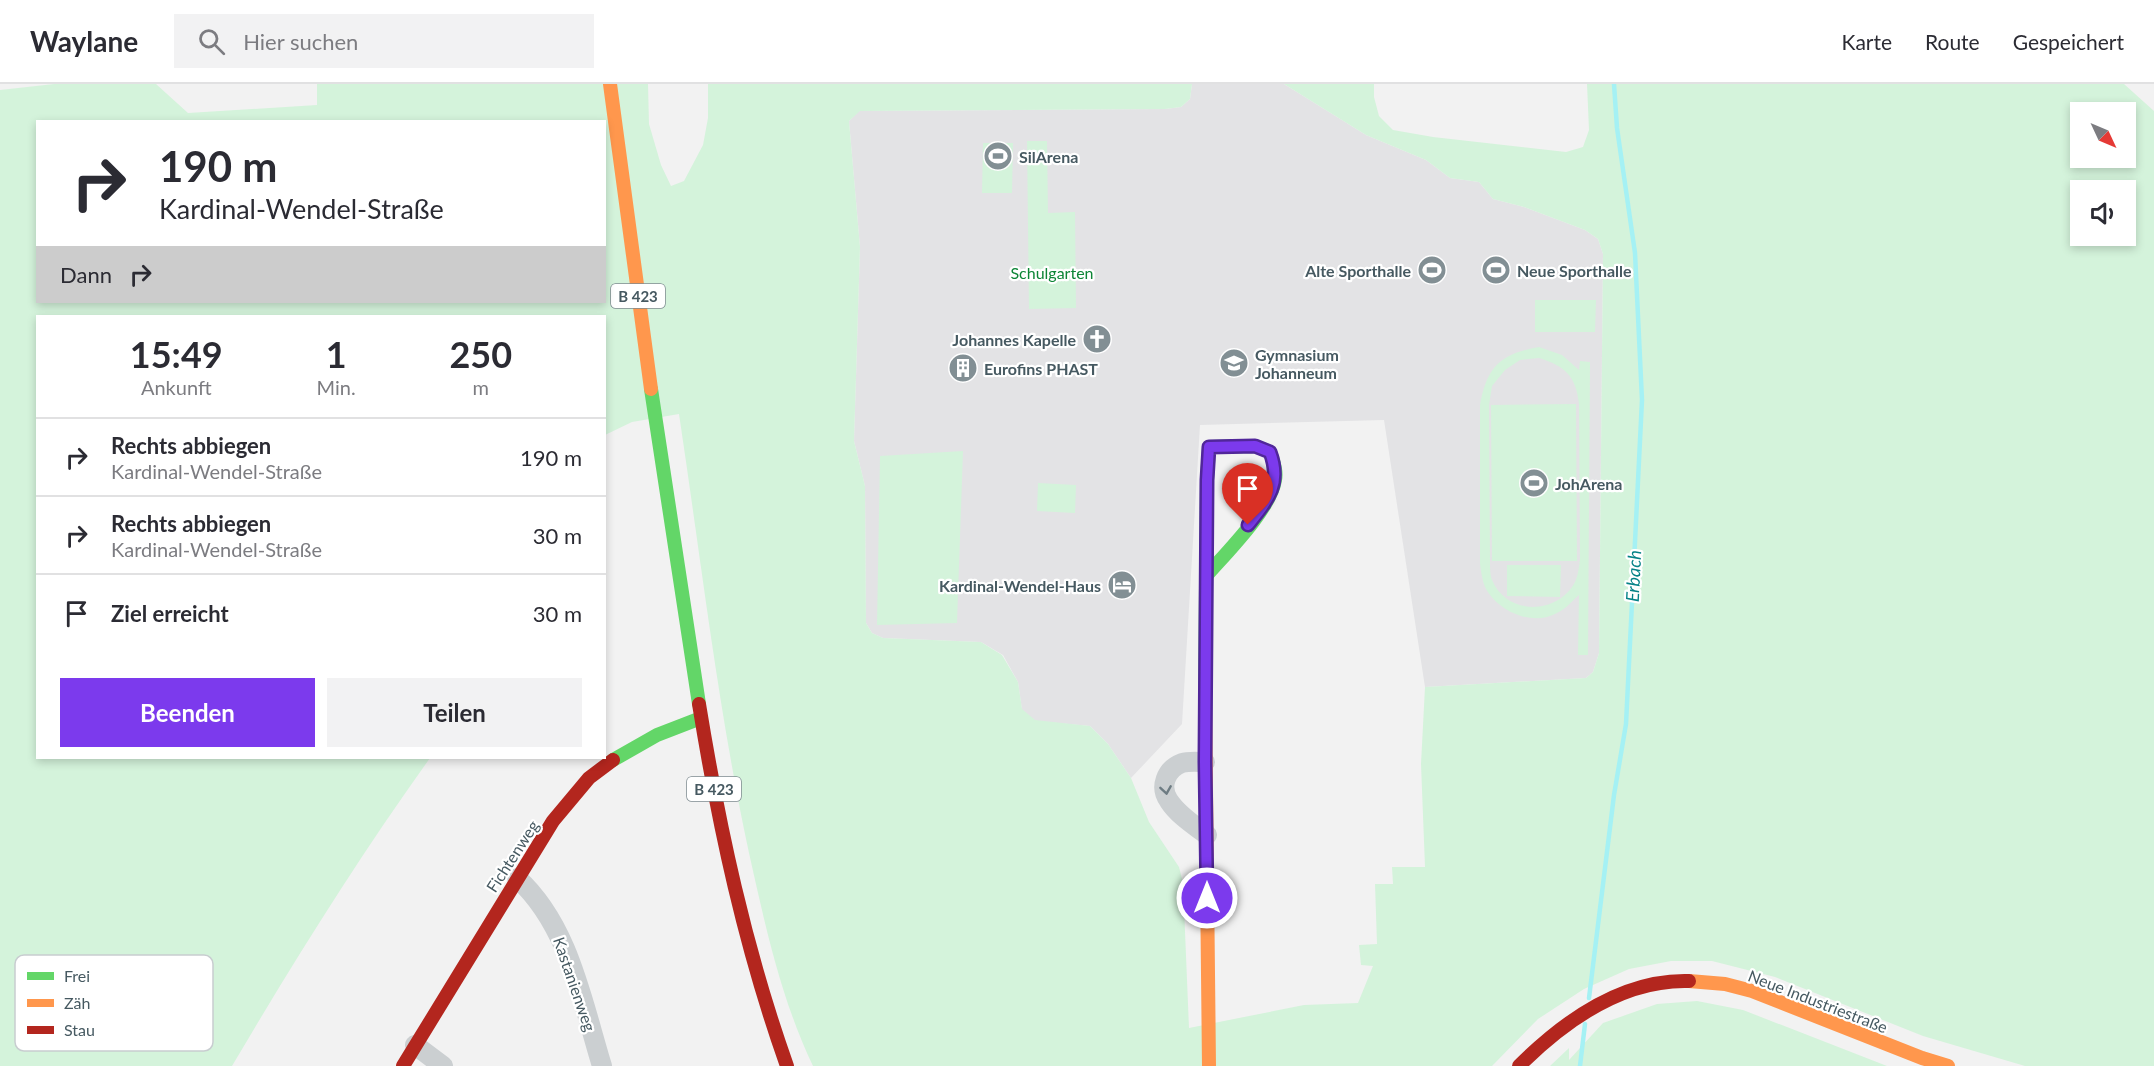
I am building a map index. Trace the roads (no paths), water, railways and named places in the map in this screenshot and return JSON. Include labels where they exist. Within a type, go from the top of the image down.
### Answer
[{"type":"street","name":"B 423","points":[[610,84],[630,246],[701,718],[730,871],[744,930],[787,1066]]},
{"type":"street","points":[[1206,576],[1262,507],[1271,492],[1275,479],[1275,465],[1270,452],[1255,446],[1209,447],[1207,480],[1206,576],[1205,762],[1209,1066]]},
{"type":"street","name":"Fichtenweg","points":[[403,1066],[564,805],[589,778],[620,755],[680,725],[701,718]]},
{"type":"street","points":[[1205,762],[1182,763],[1171,770],[1165,780],[1165,794],[1182,816],[1207,835]]},
{"type":"street","name":"Kastanienweg","points":[[517,878],[541,903],[559,934],[603,1066]]},
{"type":"street","name":"Neue Industriestraße","points":[[1519,1066],[1557,1029],[1605,1001],[1631,990],[1660,983],[1713,982],[1767,996],[1922,1058],[1948,1066]]},
{"type":"street","points":[[415,1045],[443,1066]]},
{"type":"waterway","name":"Erbach","points":[[1589,998],[1614,795],[1626,724],[1642,400],[1635,253],[1617,128],[1614,84]]},
{"type":"waterway","name":"Erbach","points":[[1580,1066],[1585,1024]]},
{"type":"place","name":"SilArena","points":[[998,156]]},
{"type":"place","name":"Alte Sporthalle","points":[[1432,270]]},
{"type":"place","name":"Neue Sporthalle","points":[[1496,270]]},
{"type":"place","name":"Johannes Kapelle","points":[[1097,339]]},
{"type":"place","name":"Gymnasium Johanneum","points":[[1234,363]]},
{"type":"place","name":"Eurofins PHAST","points":[[963,368]]},
{"type":"place","name":"JohArena","points":[[1534,483]]},
{"type":"place","name":"Kardinal-Wendel-Haus","points":[[1122,585]]},
{"type":"park label","name":"Schulgarten","points":[[1052,272]]}]
